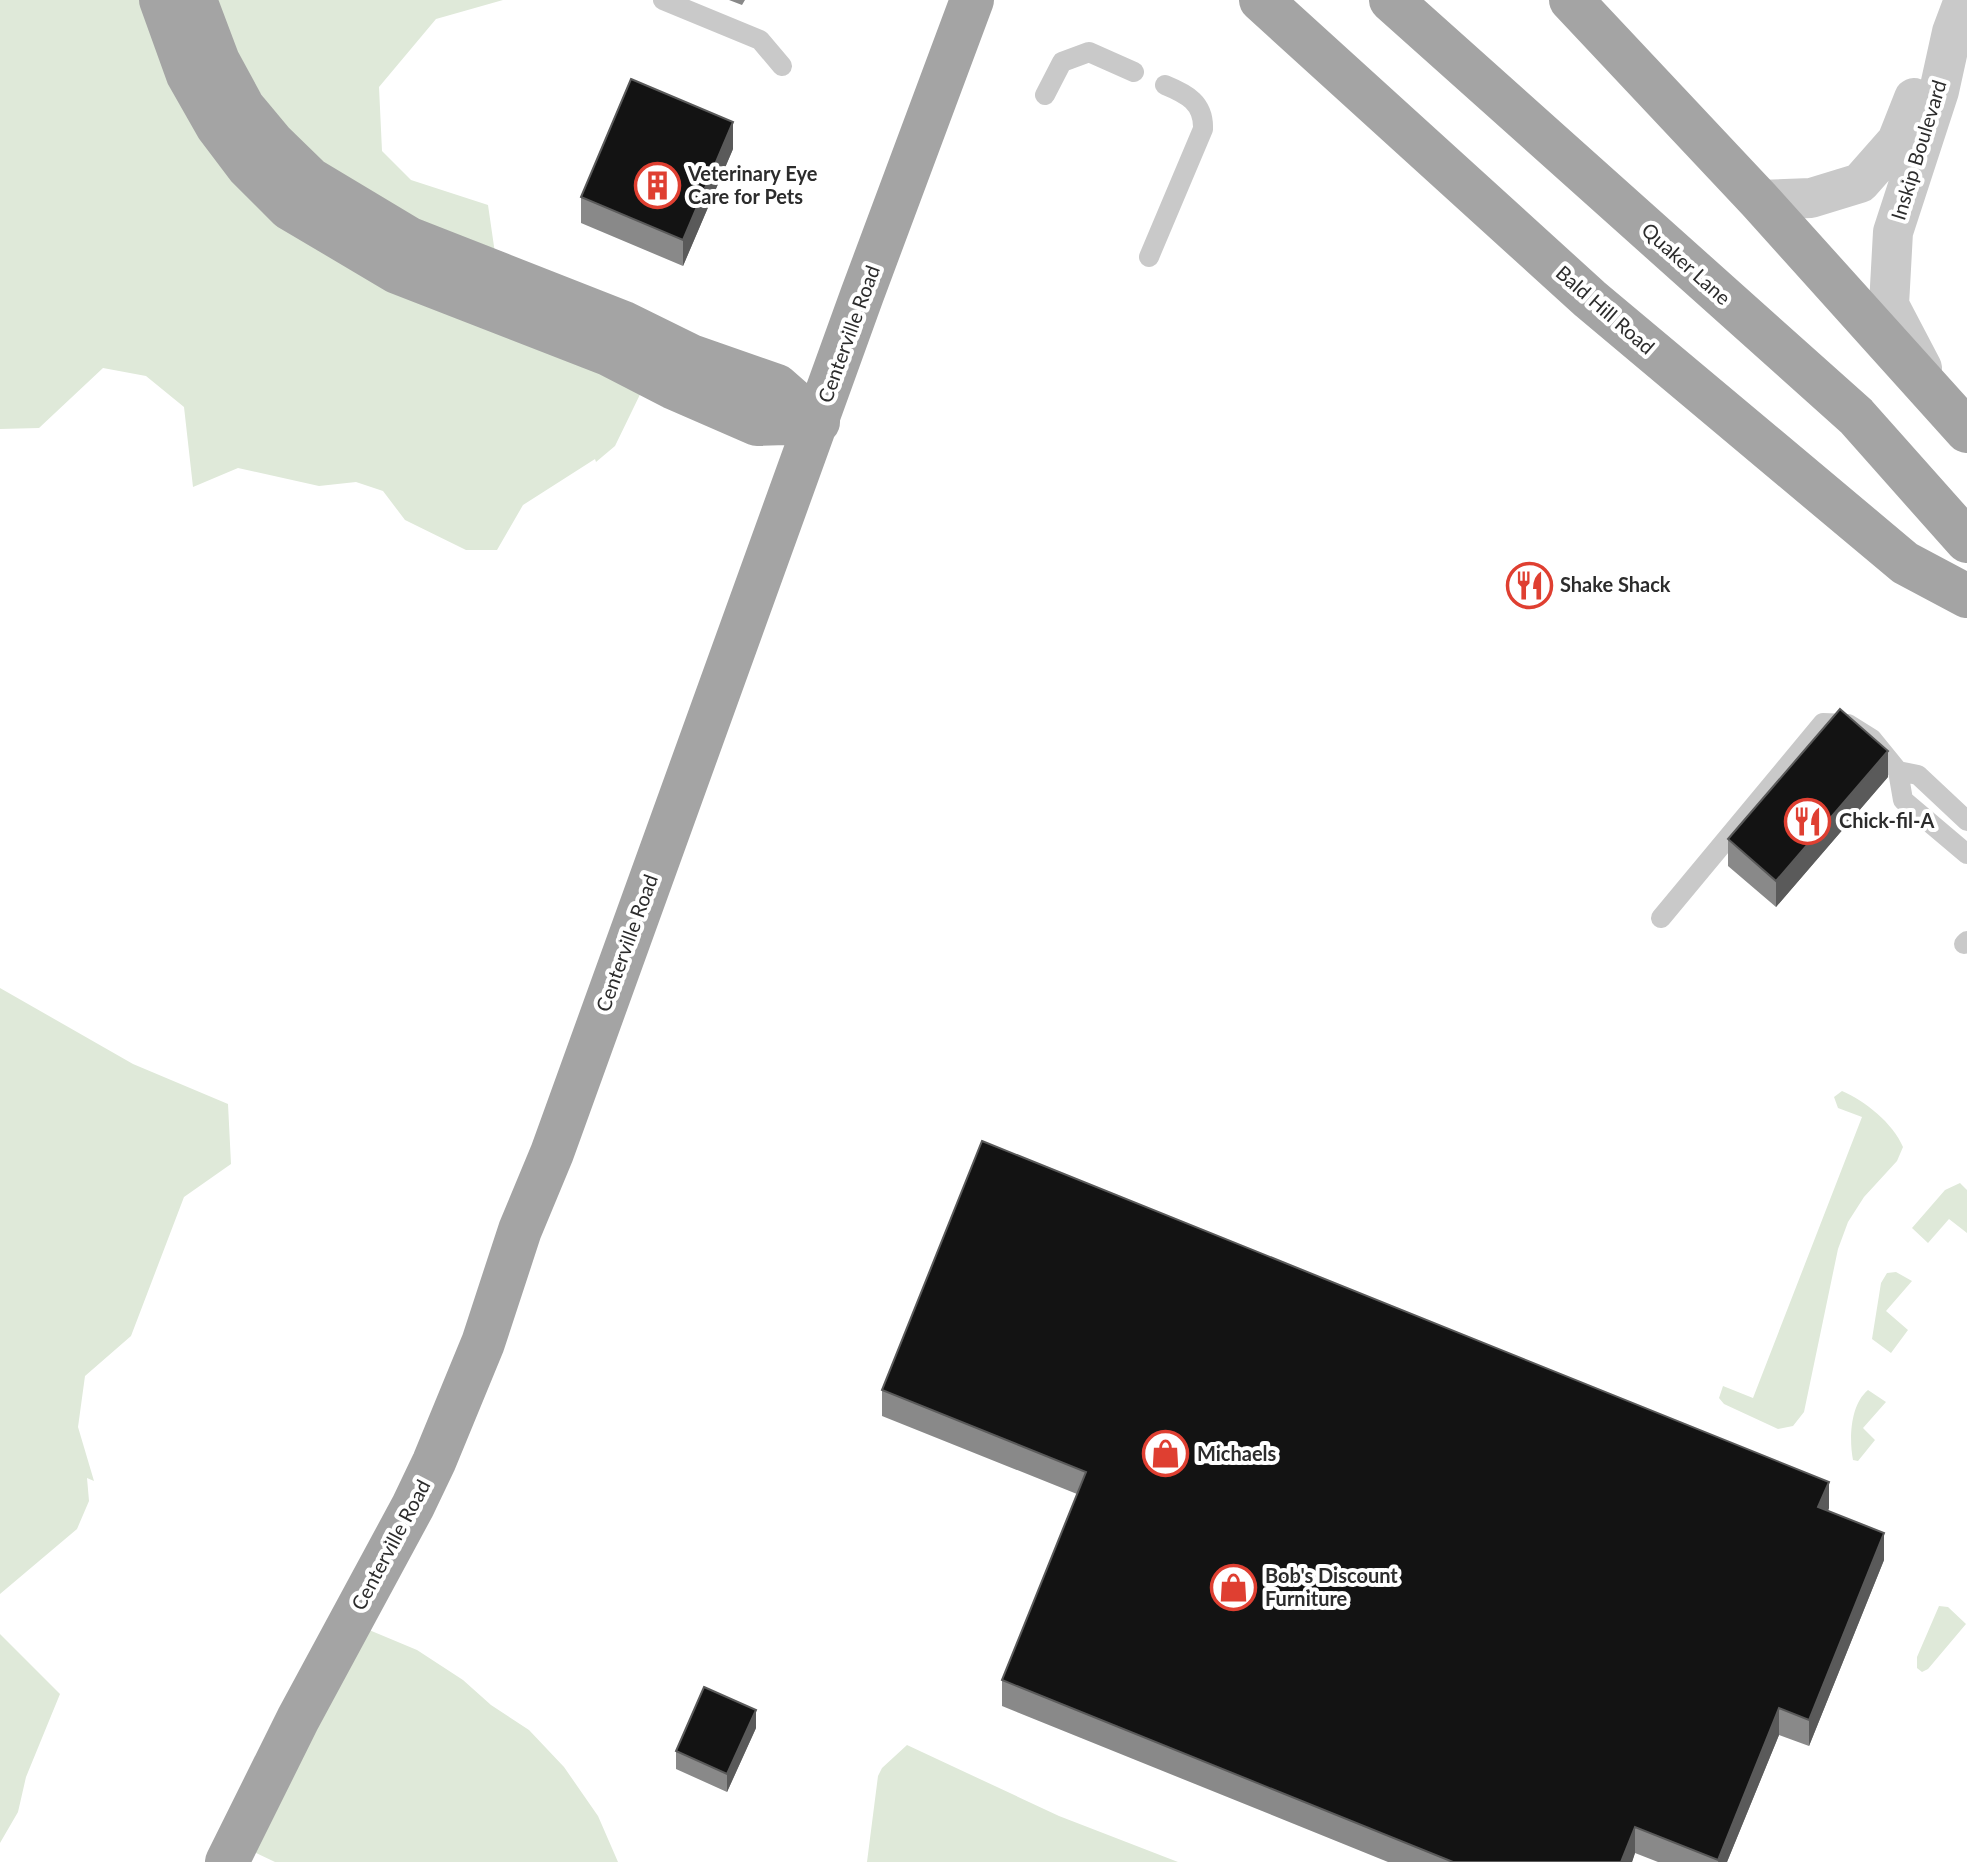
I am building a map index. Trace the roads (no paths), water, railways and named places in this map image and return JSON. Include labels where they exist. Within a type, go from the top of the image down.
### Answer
[{"type":"main road","points":[[161,0],[188,75],[217,126],[248,167],[289,208],[397,272],[608,354],[672,387],[757,424],[818,422]]},
{"type":"main road","points":[[195,0],[218,61],[243,107],[273,143],[310,179],[410,239],[624,323],[691,356],[777,386],[818,422]]},
{"type":"main road","name":"Centerville Road","points":[[227,1862],[298,1719],[413,1506],[483,1343],[520,1230],[552,1153],[972,0]]},
{"type":"main road","name":"Bald Hill Road","points":[[1261,0],[1602,309],[1905,563],[1967,596]]},
{"type":"main road","name":"Quaker Lane","points":[[1391,0],[1856,416],[1967,541]]},
{"type":"main road","points":[[1571,0],[1759,200],[1953,415]]},
{"type":"street","name":"Inskip Boulevard","points":[[1759,200],[1811,198],[1860,183],[1897,141],[1919,85],[1958,16]]},
{"type":"street","name":"Inskip Boulevard","points":[[1953,415],[1889,305],[1893,232],[1939,91],[1958,16]]},
{"type":"lane","points":[[663,0],[760,40],[782,66]]},
{"type":"lane","points":[[1045,95],[1062,62],[1089,52],[1134,72]]},
{"type":"lane","points":[[1149,257],[1203,129],[1203,117],[1189,95],[1165,85]]},
{"type":"lane","points":[[1661,918],[1823,723],[1848,724],[1872,739],[1898,771],[1903,800],[1967,854]]},
{"type":"lane","points":[[1898,771],[1918,775],[1967,821]]},
{"type":"place","name":"Veterinary Eye Care for Pets","points":[[657,186]]},
{"type":"place","name":"Shake Shack","points":[[1529,585]]},
{"type":"place","name":"Chick-fil-A","points":[[1808,821]]},
{"type":"place","name":"Michaels","points":[[1166,1454]]},
{"type":"place","name":"Bob's Discount Furniture","points":[[1234,1588]]}]
